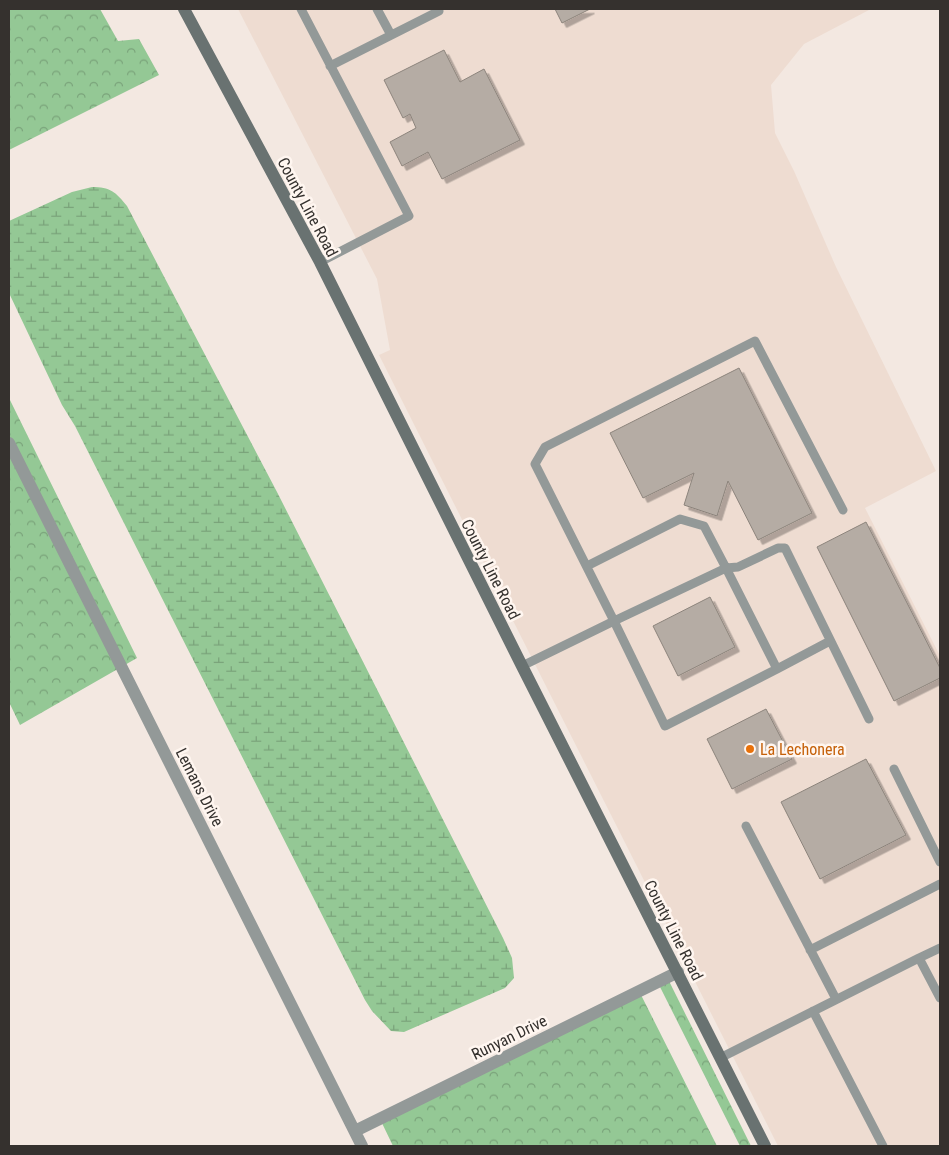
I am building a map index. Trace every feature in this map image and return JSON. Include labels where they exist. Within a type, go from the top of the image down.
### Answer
[{"type":"main road","name":"County Line Road","points":[[184,9],[320,262],[764,1146]]},
{"type":"street","name":"Lemans Drive","points":[[9,443],[362,1146]]},
{"type":"street","name":"Runyan Drive","points":[[355,1131],[678,972]]},
{"type":"lane","points":[[301,9],[409,216],[320,262]]},
{"type":"lane","points":[[377,9],[391,35]]},
{"type":"lane","points":[[330,66],[438,9]]},
{"type":"lane","points":[[830,641],[665,726],[535,464],[545,447],[755,341],[843,510]]},
{"type":"lane","points":[[587,566],[680,519],[704,526],[777,669]]},
{"type":"lane","points":[[522,666],[726,568],[738,567],[778,548],[785,548],[869,719]]},
{"type":"lane","points":[[894,769],[940,862]]},
{"type":"lane","points":[[746,826],[836,999]]},
{"type":"lane","points":[[810,950],[940,884]]},
{"type":"lane","points":[[720,1058],[940,948]]},
{"type":"lane","points":[[919,958],[940,998]]},
{"type":"lane","points":[[813,1011],[883,1146]]},
{"type":"shaded area","points":[[238,9],[869,10],[804,44],[771,85],[775,133],[794,171],[836,267],[936,471],[865,508],[940,656],[940,1146],[778,1146],[379,355],[390,350],[377,279]]},
{"type":"green space","points":[[9,9],[100,9],[118,41],[139,39],[159,75],[9,150]]},
{"type":"green space","points":[[92,187],[112,191],[127,206],[277,492],[503,938],[512,958],[514,978],[505,988],[404,1032],[391,1031],[372,1011],[365,1000],[75,426],[62,405],[9,293],[9,221],[72,192]]},
{"type":"green space","points":[[9,398],[137,658],[20,725],[9,702]]},
{"type":"green space","points":[[665,973],[751,1146],[740,1146],[655,977]]},
{"type":"green space","points":[[637,987],[717,1146],[393,1146],[381,1121]]},
{"type":"building","points":[[555,9],[590,9],[562,23]]},
{"type":"building","points":[[444,50],[460,82],[484,69],[520,140],[442,179],[428,152],[402,166],[390,142],[416,128],[410,114],[403,118],[384,80]]},
{"type":"building","points":[[739,368],[812,513],[758,540],[728,481],[717,516],[684,505],[694,473],[643,498],[610,433]]},
{"type":"building","points":[[866,522],[940,668],[940,678],[894,701],[817,547]]},
{"type":"building","points":[[710,597],[735,647],[678,676],[653,626]]},
{"type":"building","name":"La Lechonera","points":[[766,709],[792,759],[732,789],[707,739]]},
{"type":"building","points":[[866,759],[906,835],[820,879],[781,802]]},
{"type":"place","name":"La Lechonera","points":[[750,749]]}]
